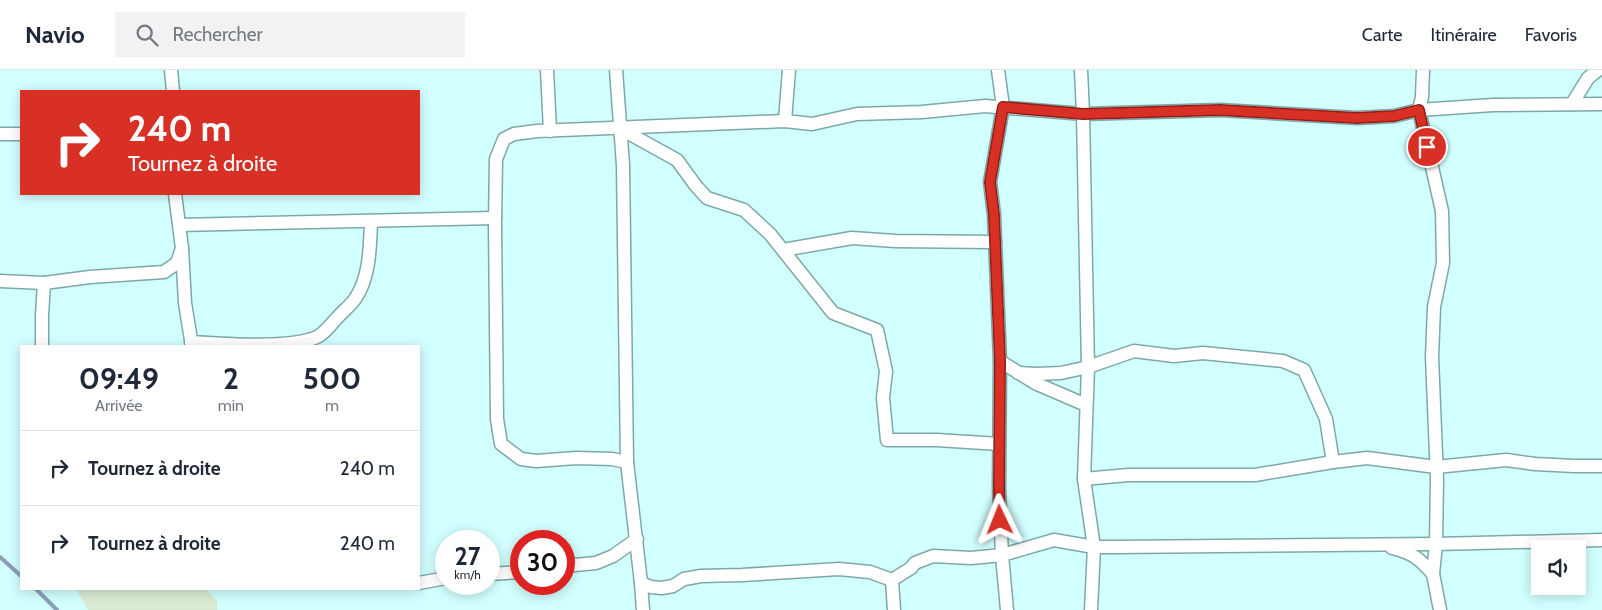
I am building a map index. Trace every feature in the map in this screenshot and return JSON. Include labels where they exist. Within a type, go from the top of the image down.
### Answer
[{"type":"street","points":[[171,70],[173,90]]},
{"type":"street","points":[[547,70],[550,131]]},
{"type":"street","points":[[616,70],[623,165],[627,462],[643,610]]},
{"type":"street","points":[[785,121],[789,70]]},
{"type":"street","points":[[998,70],[1003,107],[990,182],[994,215],[1000,361],[999,444],[1002,555],[1007,610]]},
{"type":"street","points":[[1081,70],[1088,367],[1084,479],[1094,547],[1092,610]]},
{"type":"street","points":[[1423,70],[1422,97],[1419,110],[1442,211],[1442,263],[1434,307],[1432,357],[1436,467],[1436,544],[1433,574],[1440,610]]},
{"type":"street","points":[[1572,104],[1588,78],[1598,70]]},
{"type":"street","points":[[627,462],[612,459],[576,458],[536,461],[521,459],[501,444],[497,419],[496,159],[504,139],[514,134],[785,121],[812,124],[857,114],[922,112],[985,106],[1083,114],[1220,110],[1357,118],[1394,116],[1419,110],[1494,104],[1602,104]]},
{"type":"street","points":[[620,128],[677,160],[707,198],[744,210],[770,234],[833,313],[877,330],[886,371],[883,398],[887,440],[937,440],[999,444]]},
{"type":"street","points":[[0,134],[20,134]]},
{"type":"street","points":[[175,195],[192,344],[264,344],[298,342],[319,337],[355,299],[369,260],[371,221]]},
{"type":"street","points":[[180,225],[495,218]]},
{"type":"street","points":[[783,250],[852,238],[895,241],[995,242]]},
{"type":"street","points":[[0,281],[44,283],[90,277],[164,272],[177,263],[182,248]]},
{"type":"street","points":[[42,345],[44,283]]},
{"type":"street","points":[[1018,373],[1061,373],[1088,367],[1134,351],[1174,356],[1203,353],[1283,361],[1304,370],[1326,419],[1333,462]]},
{"type":"street","points":[[1000,361],[1035,383],[1086,405]]},
{"type":"street","points":[[1084,479],[1128,476],[1255,475],[1367,458],[1436,467],[1506,460],[1542,464],[1602,466]]},
{"type":"street","points":[[575,565],[596,562],[613,556],[636,539]]},
{"type":"street","points":[[892,580],[911,568],[915,563],[933,556],[971,558],[1002,555],[1054,540],[1094,547],[1377,545],[1602,540]]},
{"type":"street","points":[[1377,545],[1403,551],[1420,559],[1433,574]]},
{"type":"street","points":[[641,583],[650,587],[662,588],[701,576],[839,569],[870,572],[892,580]]},
{"type":"street","points":[[420,582],[435,580]]},
{"type":"street","points":[[892,580],[894,610]]},
{"type":"green space","points":[[77,590],[207,590],[217,601],[217,610],[88,610]]},
{"type":"waterway","points":[[0,557],[20,575]]},
{"type":"waterway","points":[[37,590],[57,610]]},
{"type":"route","points":[[1000,520],[1000,361],[994,215],[990,182],[1003,107],[1083,114],[1220,110],[1357,118],[1394,116],[1419,110],[1427,147]]}]
